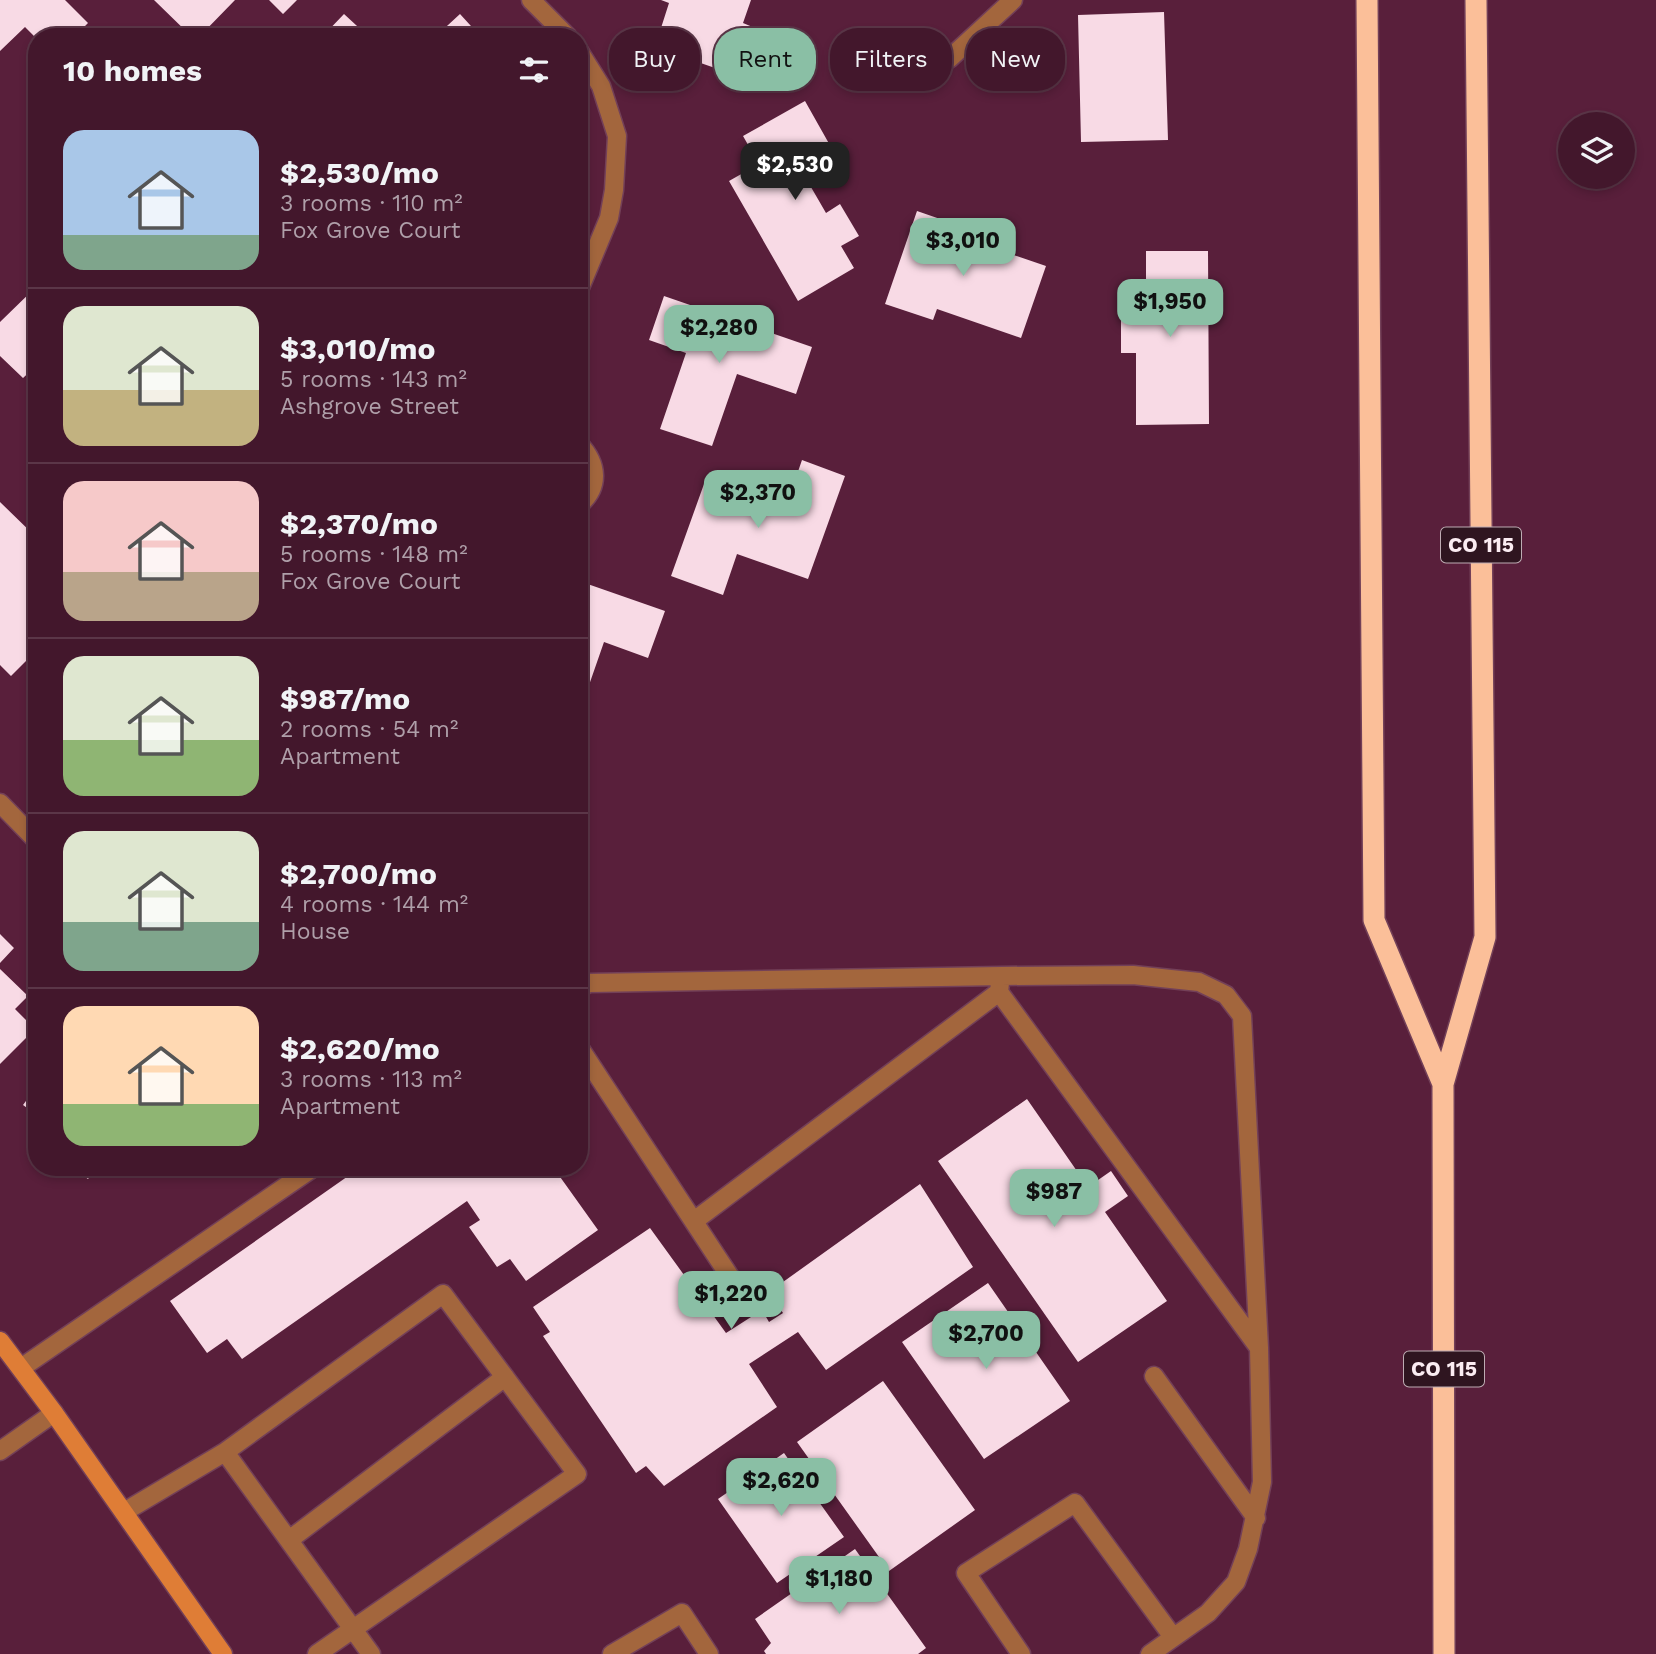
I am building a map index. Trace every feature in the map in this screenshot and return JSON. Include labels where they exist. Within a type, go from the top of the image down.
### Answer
[{"type":"highway","name":"CO 115","points":[[1367,0],[1374,920],[1443,1084]]},
{"type":"highway","name":"CO 115","points":[[1444,1654],[1443,1084],[1485,937],[1476,0]]},
{"type":"street","points":[[531,0],[559,28]]},
{"type":"street","points":[[952,56],[1013,0]]},
{"type":"street","points":[[588,65],[601,86],[610,111],[617,135],[617,161],[609,218],[588,268]]},
{"type":"street","points":[[588,454],[595,475],[588,497]]},
{"type":"street","points":[[0,803],[28,832]]},
{"type":"street","points":[[588,984],[1000,984],[1133,975],[1199,982],[1226,995],[1242,1016],[1259,1348],[1262,1482],[1248,1549],[1236,1582],[1208,1613],[1150,1654]]},
{"type":"street","points":[[694,1222],[1000,984]]},
{"type":"street","points":[[1000,984],[1259,1348]]},
{"type":"street","points":[[588,1061],[744,1298]]},
{"type":"street","points":[[21,1368],[301,1176]]},
{"type":"street","points":[[124,1512],[225,1452],[443,1294],[577,1475],[317,1654]]},
{"type":"street","points":[[0,1341],[54,1413],[223,1654]]},
{"type":"street","points":[[1154,1376],[1256,1518]]},
{"type":"street","points":[[289,1540],[505,1377]]},
{"type":"street","points":[[0,1451],[54,1413]]},
{"type":"street","points":[[225,1452],[371,1654]]},
{"type":"street","points":[[1021,1654],[966,1573],[1075,1503],[1173,1637]]},
{"type":"street","points":[[612,1654],[682,1614],[709,1654]]},
{"type":"building","points":[[0,0],[65,0],[88,23],[83,28],[28,30],[25,27],[0,51]]},
{"type":"building","points":[[154,0],[235,0],[208,28],[183,28]]},
{"type":"building","points":[[269,0],[297,0],[283,14]]},
{"type":"building","points":[[661,0],[751,0],[743,23],[755,28],[714,28],[714,68],[700,63],[700,28],[661,28],[669,3]]},
{"type":"building","points":[[1164,12],[1168,140],[1081,142],[1078,15]]},
{"type":"building","points":[[344,14],[359,28],[331,28]]},
{"type":"building","points":[[460,14],[473,28],[445,28]]},
{"type":"building","points":[[805,101],[836,156],[804,175],[826,213],[840,204],[859,236],[841,246],[854,268],[798,301],[729,181],[759,164],[743,136]]},
{"type":"building","points":[[917,211],[972,230],[969,240],[1046,266],[1021,338],[937,309],[933,320],[885,304]]},
{"type":"building","points":[[1146,251],[1208,251],[1209,424],[1136,425],[1136,353],[1121,353],[1121,292],[1146,292]]},
{"type":"building","points":[[28,295],[28,373],[23,378],[0,356],[0,322]]},
{"type":"building","points":[[664,296],[812,347],[796,394],[737,374],[712,446],[660,429],[686,353],[649,340]]},
{"type":"building","points":[[802,460],[845,476],[808,579],[737,554],[723,595],[671,576],[704,484],[784,512]]},
{"type":"building","points":[[0,502],[28,529],[28,659],[11,676],[0,665]]},
{"type":"building","points":[[588,584],[665,611],[648,658],[604,642],[588,688]]},
{"type":"building","points":[[0,934],[14,948],[0,963]]},
{"type":"building","points":[[0,969],[28,996],[15,1009],[28,1022],[28,1036],[0,1064]]},
{"type":"building","points":[[1027,1099],[1088,1187],[1111,1171],[1128,1196],[1105,1212],[1167,1301],[1078,1362],[938,1161]]},
{"type":"building","points":[[348,1176],[559,1176],[598,1230],[526,1281],[510,1259],[497,1267],[469,1227],[480,1220],[467,1201],[242,1359],[227,1339],[207,1353],[170,1301]]},
{"type":"building","points":[[920,1184],[973,1267],[826,1370],[798,1332],[749,1364],[777,1407],[664,1486],[646,1466],[636,1473],[543,1336],[550,1332],[533,1307],[650,1228],[726,1333],[762,1310],[769,1322],[783,1313],[769,1292]]},
{"type":"building","points":[[988,1283],[1070,1401],[984,1459],[902,1342]]},
{"type":"building","points":[[883,1381],[975,1510],[889,1571],[797,1442]]},
{"type":"building","points":[[784,1453],[844,1537],[777,1583],[718,1499]]},
{"type":"building","points":[[855,1549],[926,1648],[918,1654],[766,1654],[764,1651],[771,1643],[755,1619]]}]
